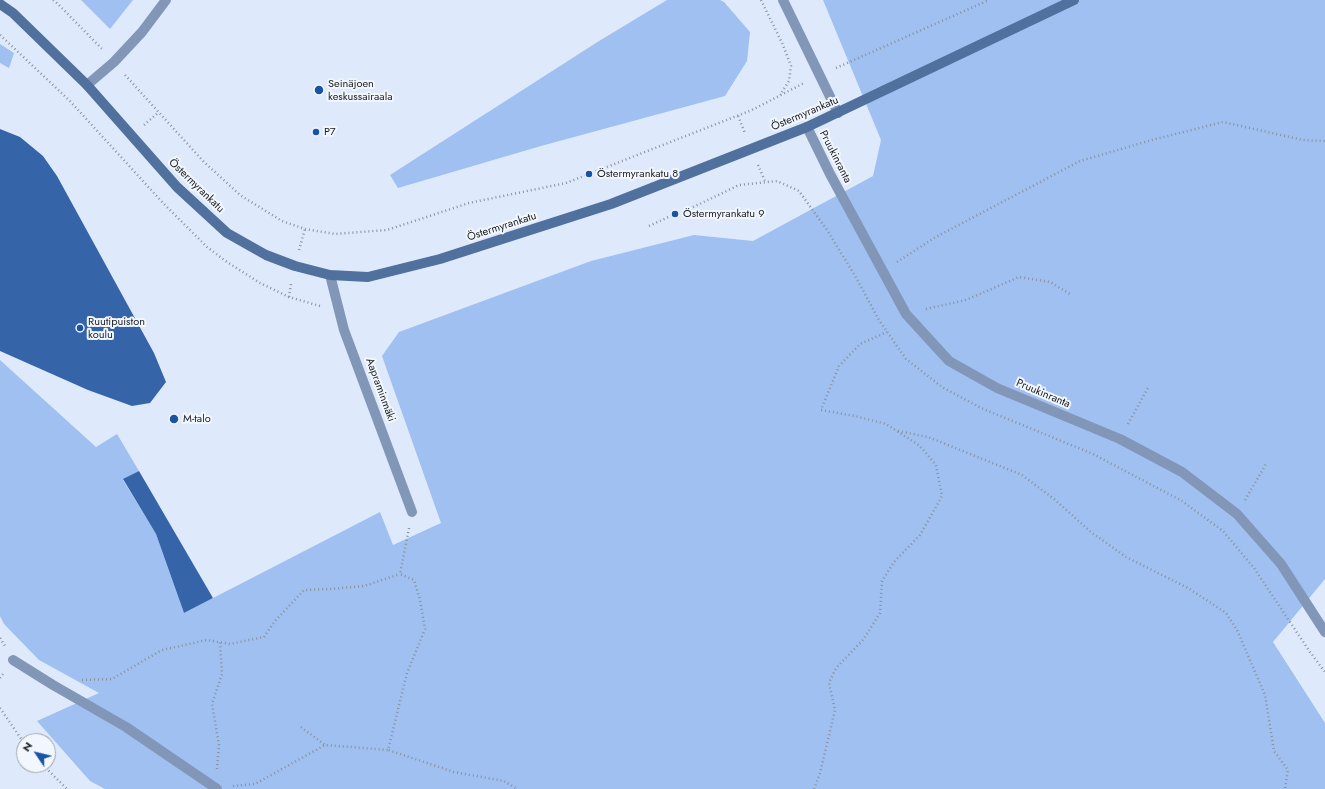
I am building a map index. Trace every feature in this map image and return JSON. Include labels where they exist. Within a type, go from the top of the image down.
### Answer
[{"type":"street","points":[[86,85],[114,62],[142,32],[166,0]]},
{"type":"street","points":[[783,0],[838,113]]},
{"type":"street","name":"Östermyrankatu","points":[[0,4],[13,13],[86,85],[177,187],[227,233],[266,255],[295,266],[330,275],[368,277],[440,259],[611,204],[807,127],[1074,0]]},
{"type":"street","name":"Pruukinranta","points":[[807,127],[830,174],[906,314],[949,361],[997,388],[1120,439],[1182,472],[1236,514],[1281,564],[1325,632]]},
{"type":"street","name":"Aapraminmäki","points":[[330,275],[344,330],[412,512]]},
{"type":"street","points":[[13,660],[126,728],[216,788]]},
{"type":"path","points":[[52,0],[58,4],[114,62],[203,161],[240,195],[282,222],[306,229],[335,234],[387,230],[469,203],[566,183],[752,110],[820,75],[989,0]]},
{"type":"path","points":[[761,0],[783,45],[791,66],[789,81],[780,96]]},
{"type":"path","points":[[882,272],[934,238],[1080,161],[1145,142],[1223,122],[1303,140],[1325,141]]},
{"type":"path","points":[[906,314],[966,300],[1018,277],[1050,282],[1070,294]]},
{"type":"path","points":[[814,789],[820,773],[835,710],[829,684],[836,668],[863,640],[880,613],[882,581],[894,562],[920,535],[942,496],[936,465],[920,446],[886,424],[855,416],[821,410],[839,366],[860,344],[887,332]]},
{"type":"path","points":[[1120,439],[1149,386]]},
{"type":"path","points":[[897,431],[928,437],[1022,475],[1054,498],[1091,532],[1126,557],[1188,588],[1226,613],[1237,630],[1265,695],[1274,751],[1288,770],[1284,789]]},
{"type":"path","points":[[1236,514],[1266,464]]},
{"type":"path","points":[[400,574],[412,512]]},
{"type":"path","points":[[82,680],[112,679],[162,650],[207,640],[230,644],[264,637],[275,621],[304,590],[364,586],[400,574],[414,580],[420,600],[425,629],[407,673],[388,750]]},
{"type":"path","points":[[220,642],[222,674],[212,704],[219,745],[216,788],[255,784],[325,745]]},
{"type":"path","points":[[0,708],[17,733]]},
{"type":"path","points":[[301,727],[325,745],[388,750],[454,772],[504,781],[517,789]]},
{"type":"path","points":[[51,773],[67,789]]},
{"type":"shaded area","points":[[81,0],[133,0],[110,29]]},
{"type":"shaded area","points":[[667,0],[720,0],[724,2],[750,32],[747,61],[725,96],[541,146],[398,188],[390,175],[599,41]]},
{"type":"shaded area","points":[[823,0],[1325,0],[1325,579],[1273,642],[1325,723],[1325,789],[105,789],[90,781],[56,743],[56,733],[48,733],[37,721],[99,693],[39,660],[4,624],[0,616],[0,360],[96,447],[117,434],[139,471],[123,480],[156,534],[184,613],[380,512],[393,545],[441,523],[382,356],[399,332],[591,261],[694,235],[753,241],[873,176],[881,140]]},
{"type":"shaded area","points":[[0,44],[14,53],[9,68],[0,63]]},
{"type":"building","name":"M-talo","points":[[0,129],[20,137],[43,156],[57,176],[154,353],[166,382],[150,403],[132,406],[88,390],[0,351]]},
{"type":"building","points":[[139,471],[213,598],[184,613],[156,534],[123,479]]},
{"type":"place","name":"Seinäjoen keskussairaala","points":[[319,90]]},
{"type":"place","name":"P7","points":[[316,132]]},
{"type":"place","name":"Östermyrankatu 8","points":[[589,174]]},
{"type":"place","name":"Östermyrankatu 9","points":[[675,214]]},
{"type":"place","name":"Ruutipuiston koulu","points":[[80,328]]},
{"type":"place","name":"M-talo","points":[[174,419]]}]
